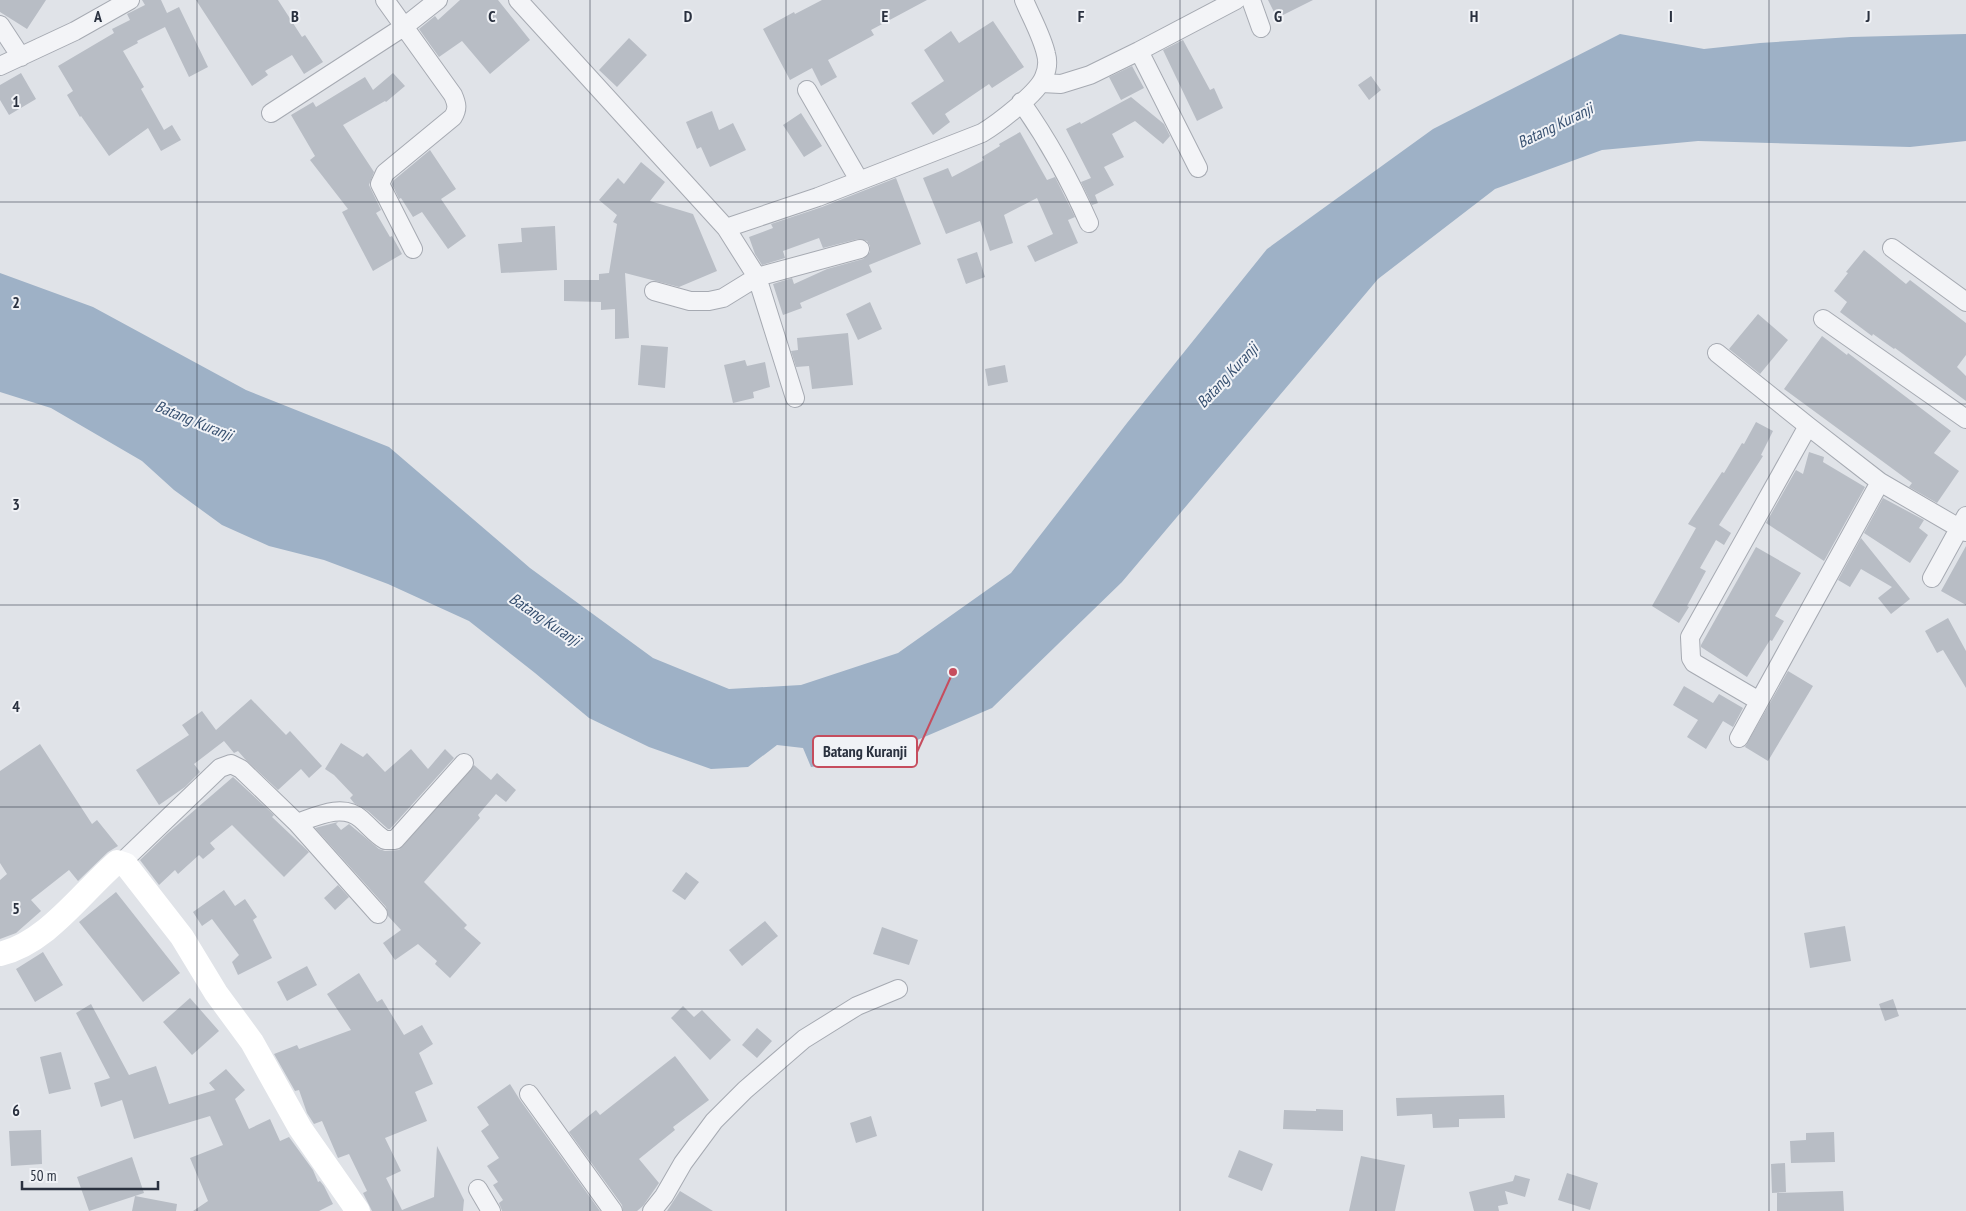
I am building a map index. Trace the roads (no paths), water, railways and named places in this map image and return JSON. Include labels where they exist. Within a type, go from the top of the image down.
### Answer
[{"type":"street","points":[[0,66],[75,31],[130,0]]},
{"type":"street","points":[[385,0],[453,94],[457,103],[457,111],[453,117],[385,173],[381,180],[380,184],[413,249]]},
{"type":"street","points":[[271,113],[405,26],[438,0]]},
{"type":"street","points":[[518,0],[726,228],[757,277],[795,398]]},
{"type":"street","points":[[726,228],[818,197],[982,133],[1004,118],[1041,82],[1046,71],[1046,53],[1024,0]]},
{"type":"street","points":[[1041,82],[1061,84],[1090,75],[1236,0]]},
{"type":"street","points":[[1251,0],[1262,28]]},
{"type":"street","points":[[0,25],[21,57]]},
{"type":"street","points":[[1139,50],[1198,168]]},
{"type":"street","points":[[807,90],[859,180]]},
{"type":"street","points":[[1021,102],[1042,132],[1073,187],[1089,223]]},
{"type":"street","points":[[1892,248],[1966,302]]},
{"type":"street","points":[[654,291],[690,301],[709,301],[723,298],[757,277],[860,249]]},
{"type":"street","points":[[1823,318],[1966,419]]},
{"type":"street","points":[[1717,353],[1880,482],[1964,526],[1932,578]]},
{"type":"street","points":[[1759,701],[1694,663],[1691,658],[1690,637],[1808,426]]},
{"type":"street","points":[[1739,738],[1880,482]]},
{"type":"street","points":[[297,823],[320,815],[342,811],[359,817],[385,840],[395,840],[464,762]]},
{"type":"street","points":[[0,954],[12,951],[41,935],[226,764],[231,764],[240,769],[297,823],[378,914]]},
{"type":"street","points":[[117,864],[126,865],[182,937],[216,993],[252,1042],[305,1135],[358,1211]]},
{"type":"street","points":[[652,1211],[664,1196],[683,1163],[714,1121],[745,1090],[804,1039],[857,1006],[898,989]]},
{"type":"street","points":[[530,1094],[613,1211]]},
{"type":"street","points":[[478,1189],[491,1211]]},
{"type":"water","points":[[1620,34],[1704,49],[1851,37],[1966,34],[1966,141],[1910,147],[1698,141],[1602,150],[1495,189],[1378,279],[1122,582],[992,708],[880,756],[811,767],[803,748],[777,745],[748,767],[711,769],[649,747],[589,718],[469,621],[388,584],[324,560],[269,546],[222,525],[174,490],[142,461],[51,408],[0,392],[0,273],[93,307],[246,390],[389,447],[530,568],[653,658],[729,689],[801,685],[898,653],[1011,573],[1127,423],[1267,249],[1433,129]]},
{"type":"place","name":"Batang Kuranji","points":[[953,672]]}]
